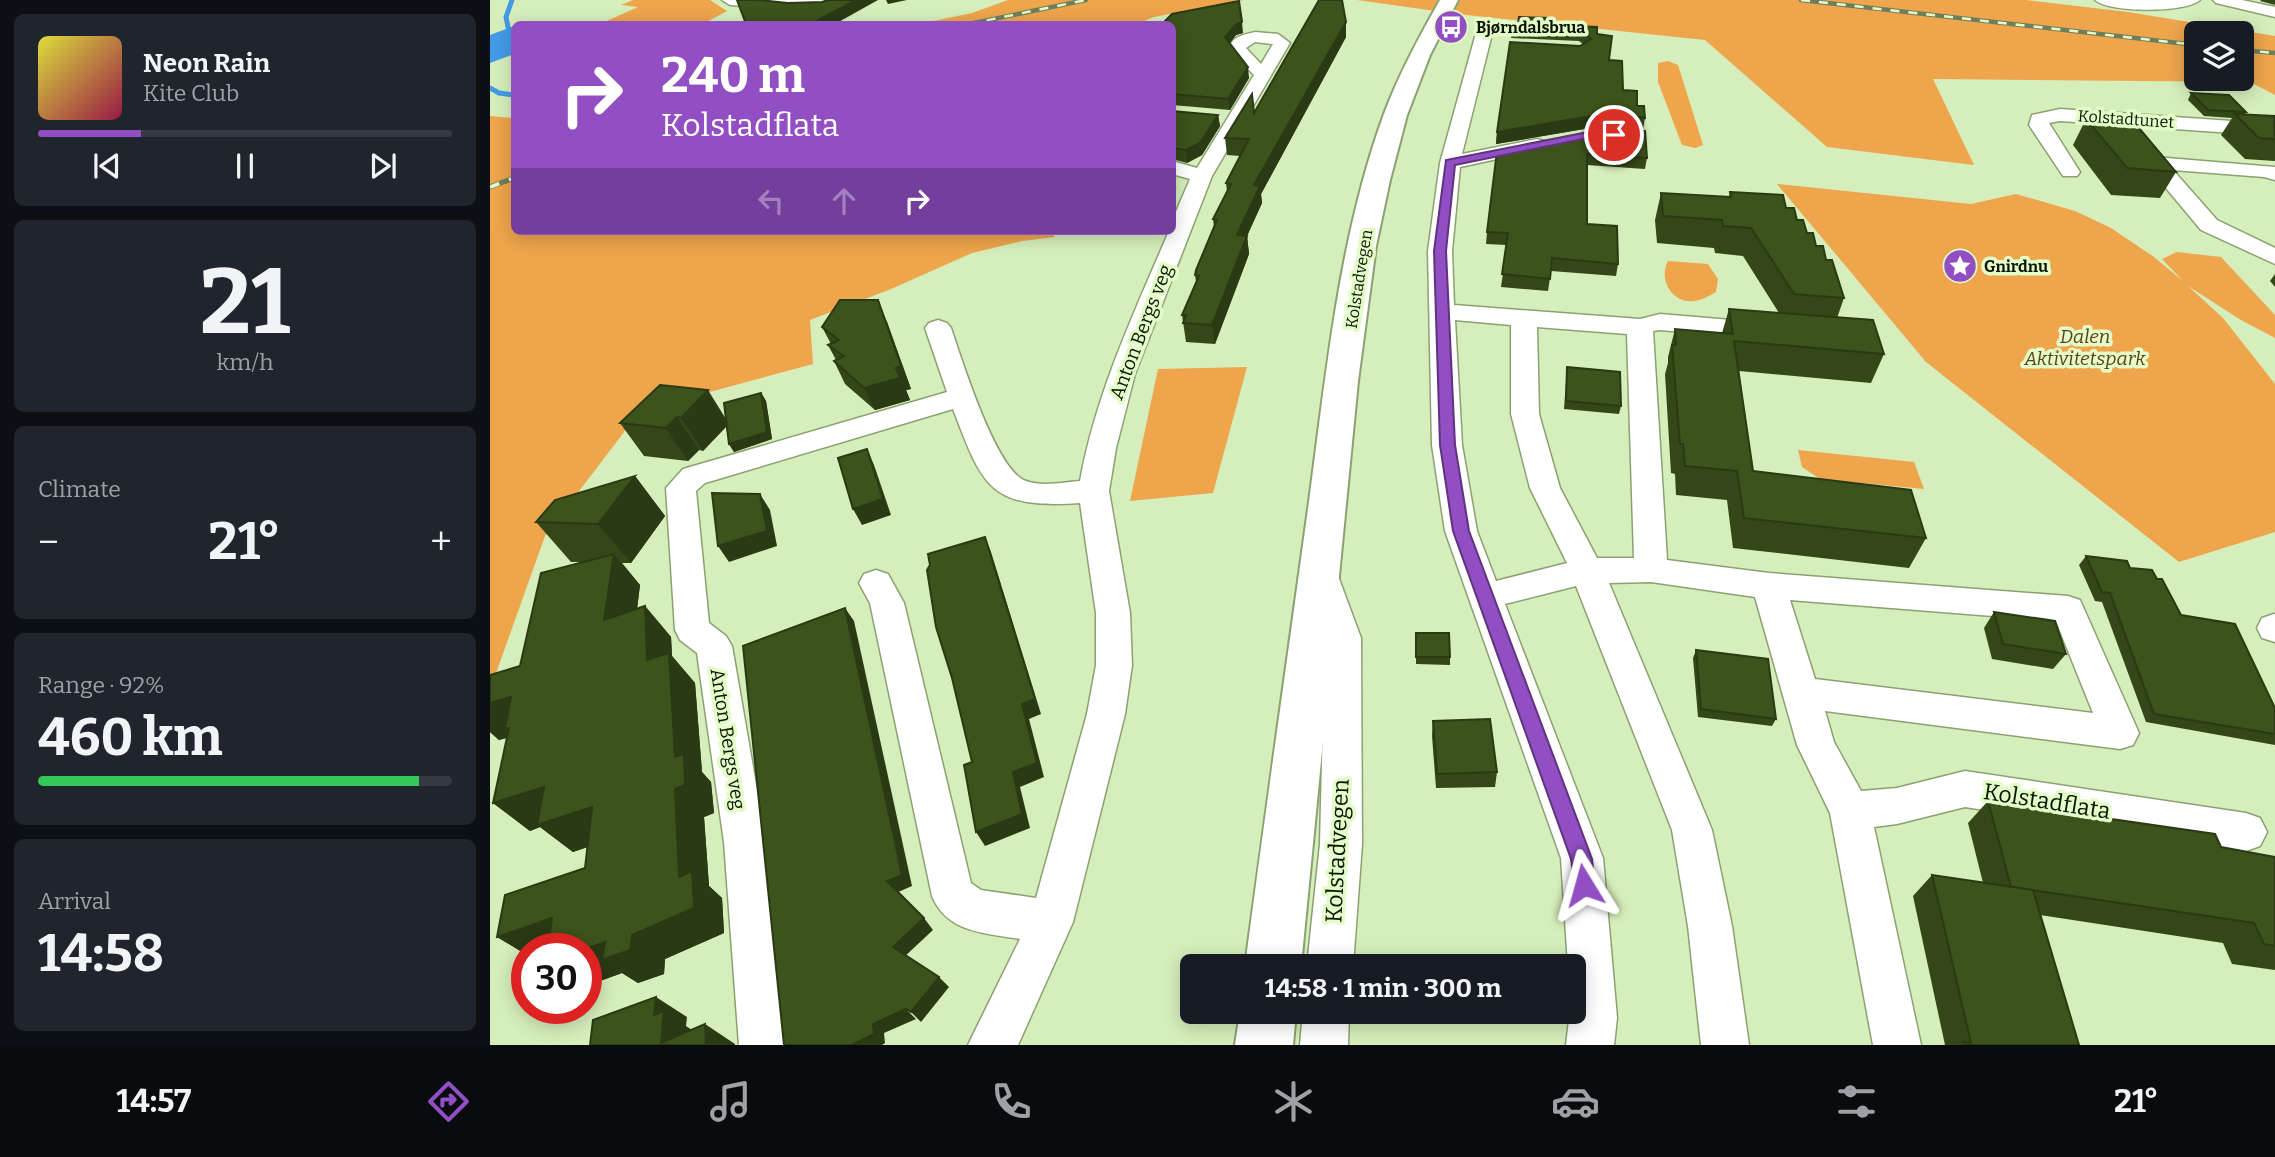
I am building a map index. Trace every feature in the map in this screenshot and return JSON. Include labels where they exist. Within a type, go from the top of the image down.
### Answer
[{"type":"main road","name":"Kolstadvegen","points":[[1274,954],[1319,572],[1360,259],[1372,202],[1401,99],[1421,51],[1449,0]]},
{"type":"main road","points":[[1264,1045],[1267,1024]]},
{"type":"street","points":[[730,0],[811,8],[841,0]]},
{"type":"street","points":[[2103,0],[2155,6],[2192,0]]},
{"type":"street","points":[[2221,0],[2275,12]]},
{"type":"street","points":[[1487,38],[1450,163],[1440,251],[1447,445],[1461,531],[1581,859],[1594,1018],[1590,1045]]},
{"type":"street","name":"Anton Bergs veg","points":[[992,1045],[1009,1016],[1051,922],[1094,769],[1114,666],[1113,613],[1094,491],[1101,448],[1122,374],[1202,176],[1265,75]]},
{"type":"street","name":"Kolstadtunet","points":[[2070,172],[2039,125],[2039,119],[2060,115],[2275,130]]},
{"type":"street","points":[[1210,117],[1236,119]]},
{"type":"street","points":[[1450,163],[1550,142]]},
{"type":"street","points":[[2275,174],[2267,171],[2155,163],[2209,225],[2275,257]]},
{"type":"street","points":[[1176,168],[1202,176]]},
{"type":"street","points":[[1443,312],[1640,327],[1660,322],[1794,333]]},
{"type":"street","points":[[1524,318],[1525,414],[1545,488],[1587,571],[1692,830],[1710,926],[1725,1045]]},
{"type":"street","points":[[1640,327],[1651,570]]},
{"type":"street","points":[[938,328],[962,397],[990,462],[1002,481],[1023,492],[1094,491]]},
{"type":"street","name":"Anton Bergs veg","points":[[763,1045],[745,842],[714,646],[692,630],[681,488],[694,476],[962,397]]},
{"type":"street","points":[[1486,596],[1587,571],[1651,570],[1769,586],[2068,609],[2120,733],[1803,693]]},
{"type":"street","name":"Kolstadvegen","points":[[1319,572],[1343,638],[1340,844],[1331,954]]},
{"type":"street","points":[[876,583],[887,603],[953,896],[973,910],[1051,922]]},
{"type":"street","points":[[1769,586],[1803,693],[1816,745],[1850,811],[1898,1045]]},
{"type":"street","name":"Kolstadflata","points":[[1850,811],[1898,806],[1965,789],[2246,832]]},
{"type":"street","points":[[1324,1045],[1325,1024]]},
{"type":"green space","points":[[633,0],[710,0],[727,11],[709,21],[607,21],[638,7],[621,5]]},
{"type":"green space","points":[[1008,0],[1244,0],[1144,21],[933,21],[972,13]]},
{"type":"green space","points":[[1357,0],[2026,0],[2184,21],[2184,81],[1933,79],[1974,165],[1827,147],[1705,40],[1457,14]]},
{"type":"green space","points":[[2254,33],[2275,36],[2275,95],[2254,84]]},
{"type":"green space","points":[[1668,61],[1678,65],[1703,145],[1695,148],[1682,145],[1658,82],[1658,63]]},
{"type":"green space","points":[[490,116],[511,118],[511,235],[1055,237],[1022,241],[972,253],[891,289],[810,320],[813,364],[640,411],[545,536],[490,690]]},
{"type":"green space","name":"Dalen Aktivitetspark","points":[[1777,184],[1971,204],[2016,194],[2075,211],[2111,228],[2154,257],[2183,281],[2162,259],[2177,252],[2221,257],[2275,315],[2275,338],[2188,286],[2223,318],[2275,384],[2275,532],[2179,562],[1926,362]]},
{"type":"green space","points":[[1668,261],[1708,264],[1718,279],[1716,292],[1697,300],[1679,299],[1666,282],[1665,268]]},
{"type":"green space","points":[[1247,367],[1213,493],[1130,501],[1158,369]]},
{"type":"green space","points":[[1798,450],[1914,462],[1924,489],[1820,479],[1802,467]]},
{"type":"water","points":[[511,27],[511,55],[490,63],[490,35]]},
{"type":"building","points":[[737,0],[788,3],[856,0],[817,21],[745,21]]},
{"type":"building","points":[[1319,0],[1342,0],[1346,22],[1254,185],[1260,186],[1237,235],[1247,236],[1212,325],[1183,323],[1186,315],[1182,315],[1199,276],[1195,275],[1196,270],[1217,220],[1213,219],[1231,184],[1226,183],[1249,139],[1225,138],[1252,94],[1254,113]]},
{"type":"building","points":[[1239,1],[1242,22],[1235,25],[1225,37],[1248,67],[1228,99],[1176,94],[1176,21],[1165,21],[1172,14]]},
{"type":"building","points":[[1519,17],[1550,18],[1550,25],[1597,27],[1597,34],[1612,36],[1609,60],[1622,61],[1623,90],[1637,91],[1637,106],[1644,106],[1645,118],[1619,114],[1592,116],[1497,132],[1510,42],[1580,46],[1591,39],[1581,31],[1512,27],[1513,23],[1518,24]]},
{"type":"building","points":[[2191,93],[2229,95],[2246,112],[2208,110]]},
{"type":"building","points":[[1176,111],[1218,115],[1200,143],[1186,150],[1176,149]]},
{"type":"building","points":[[2235,114],[2274,116],[2275,139],[2259,138]]},
{"type":"building","points":[[2086,119],[2134,122],[2176,172],[2127,168]]},
{"type":"building","points":[[1645,131],[1647,158],[1587,154],[1587,224],[1617,226],[1618,264],[1552,258],[1550,279],[1502,274],[1508,233],[1487,232],[1497,151],[1590,132]]},
{"type":"building","points":[[1730,192],[1783,195],[1786,208],[1794,208],[1797,220],[1803,220],[1807,233],[1813,233],[1816,246],[1823,246],[1826,260],[1832,260],[1844,298],[1794,294],[1751,228],[1723,226],[1722,220],[1663,216],[1661,193],[1731,197]]},
{"type":"building","points":[[840,300],[878,300],[901,366],[896,368],[900,378],[864,388],[834,361],[844,356],[828,345],[839,340],[822,327]]},
{"type":"building","points":[[1729,309],[1873,320],[1884,354],[1734,341],[1753,471],[1911,490],[1926,538],[1744,518],[1737,471],[1685,466],[1683,444],[1680,444],[1672,345],[1676,345],[1675,329],[1733,334]]},
{"type":"building","points":[[1567,367],[1620,372],[1621,406],[1566,401]]},
{"type":"building","points":[[660,385],[708,390],[681,418],[677,417],[666,428],[620,423]]},
{"type":"building","points":[[761,393],[767,432],[729,444],[724,403]]},
{"type":"building","points":[[867,449],[883,499],[853,509],[838,458]]},
{"type":"building","points":[[635,476],[598,524],[536,522],[555,500]]},
{"type":"building","points":[[712,493],[760,494],[767,531],[718,546]]},
{"type":"building","points":[[985,537],[1035,699],[1022,704],[1037,763],[1013,772],[1022,814],[976,832],[964,765],[972,762],[952,678],[936,627],[927,570],[930,565],[928,554]]},
{"type":"building","points":[[614,554],[604,620],[645,606],[647,660],[669,653],[675,757],[684,754],[685,785],[675,789],[679,877],[692,871],[694,908],[632,935],[630,950],[602,960],[605,942],[602,943],[602,933],[550,933],[552,918],[497,937],[505,895],[585,868],[592,807],[537,825],[544,787],[493,803],[509,728],[505,729],[511,697],[490,703],[490,675],[520,666],[541,573]]},
{"type":"building","points":[[2086,556],[2127,561],[2130,568],[2152,570],[2157,579],[2162,579],[2181,615],[2235,624],[2275,708],[2275,734],[2154,714],[2110,593],[2102,592]]},
{"type":"building","points":[[845,608],[902,875],[887,881],[924,918],[893,947],[939,977],[911,1012],[906,1009],[873,1024],[874,1034],[852,1045],[784,1045],[743,646]]},
{"type":"building","points":[[1994,612],[2055,621],[2066,654],[2003,644]]},
{"type":"building","points":[[1416,633],[1449,633],[1450,657],[1416,657]]},
{"type":"building","points":[[1696,650],[1768,659],[1776,719],[1701,709]]},
{"type":"building","points":[[1490,719],[1497,772],[1437,774],[1433,721]]},
{"type":"building","points":[[1988,801],[2215,834],[2221,847],[2275,857],[2275,946],[2264,944],[2254,923],[2011,887]]},
{"type":"building","points":[[1932,875],[2033,890],[2079,1045],[1964,1045],[1964,1042],[1971,1043]]},
{"type":"building","points":[[656,997],[654,1015],[664,1011],[661,1043],[705,1024],[706,1045],[590,1045],[593,1024],[602,1024],[602,1017]]},
{"type":"waterway","points":[[508,27],[506,17],[512,0]]},
{"type":"waterway","points":[[490,88],[511,95]]},
{"type":"railway","points":[[984,21],[1086,0]]},
{"type":"railway","points":[[1801,0],[2184,44]]},
{"type":"railway","points":[[2254,51],[2275,53]]},
{"type":"railway","points":[[490,187],[511,179]]},
{"type":"place","name":"Bjørndalsbrua","points":[[1451,27]]},
{"type":"place","name":"Gnirdnu","points":[[1960,266]]},
{"type":"route","points":[[1584,885],[1581,859],[1461,531],[1447,445],[1440,251],[1450,163],[1588,135],[1614,135]]}]
